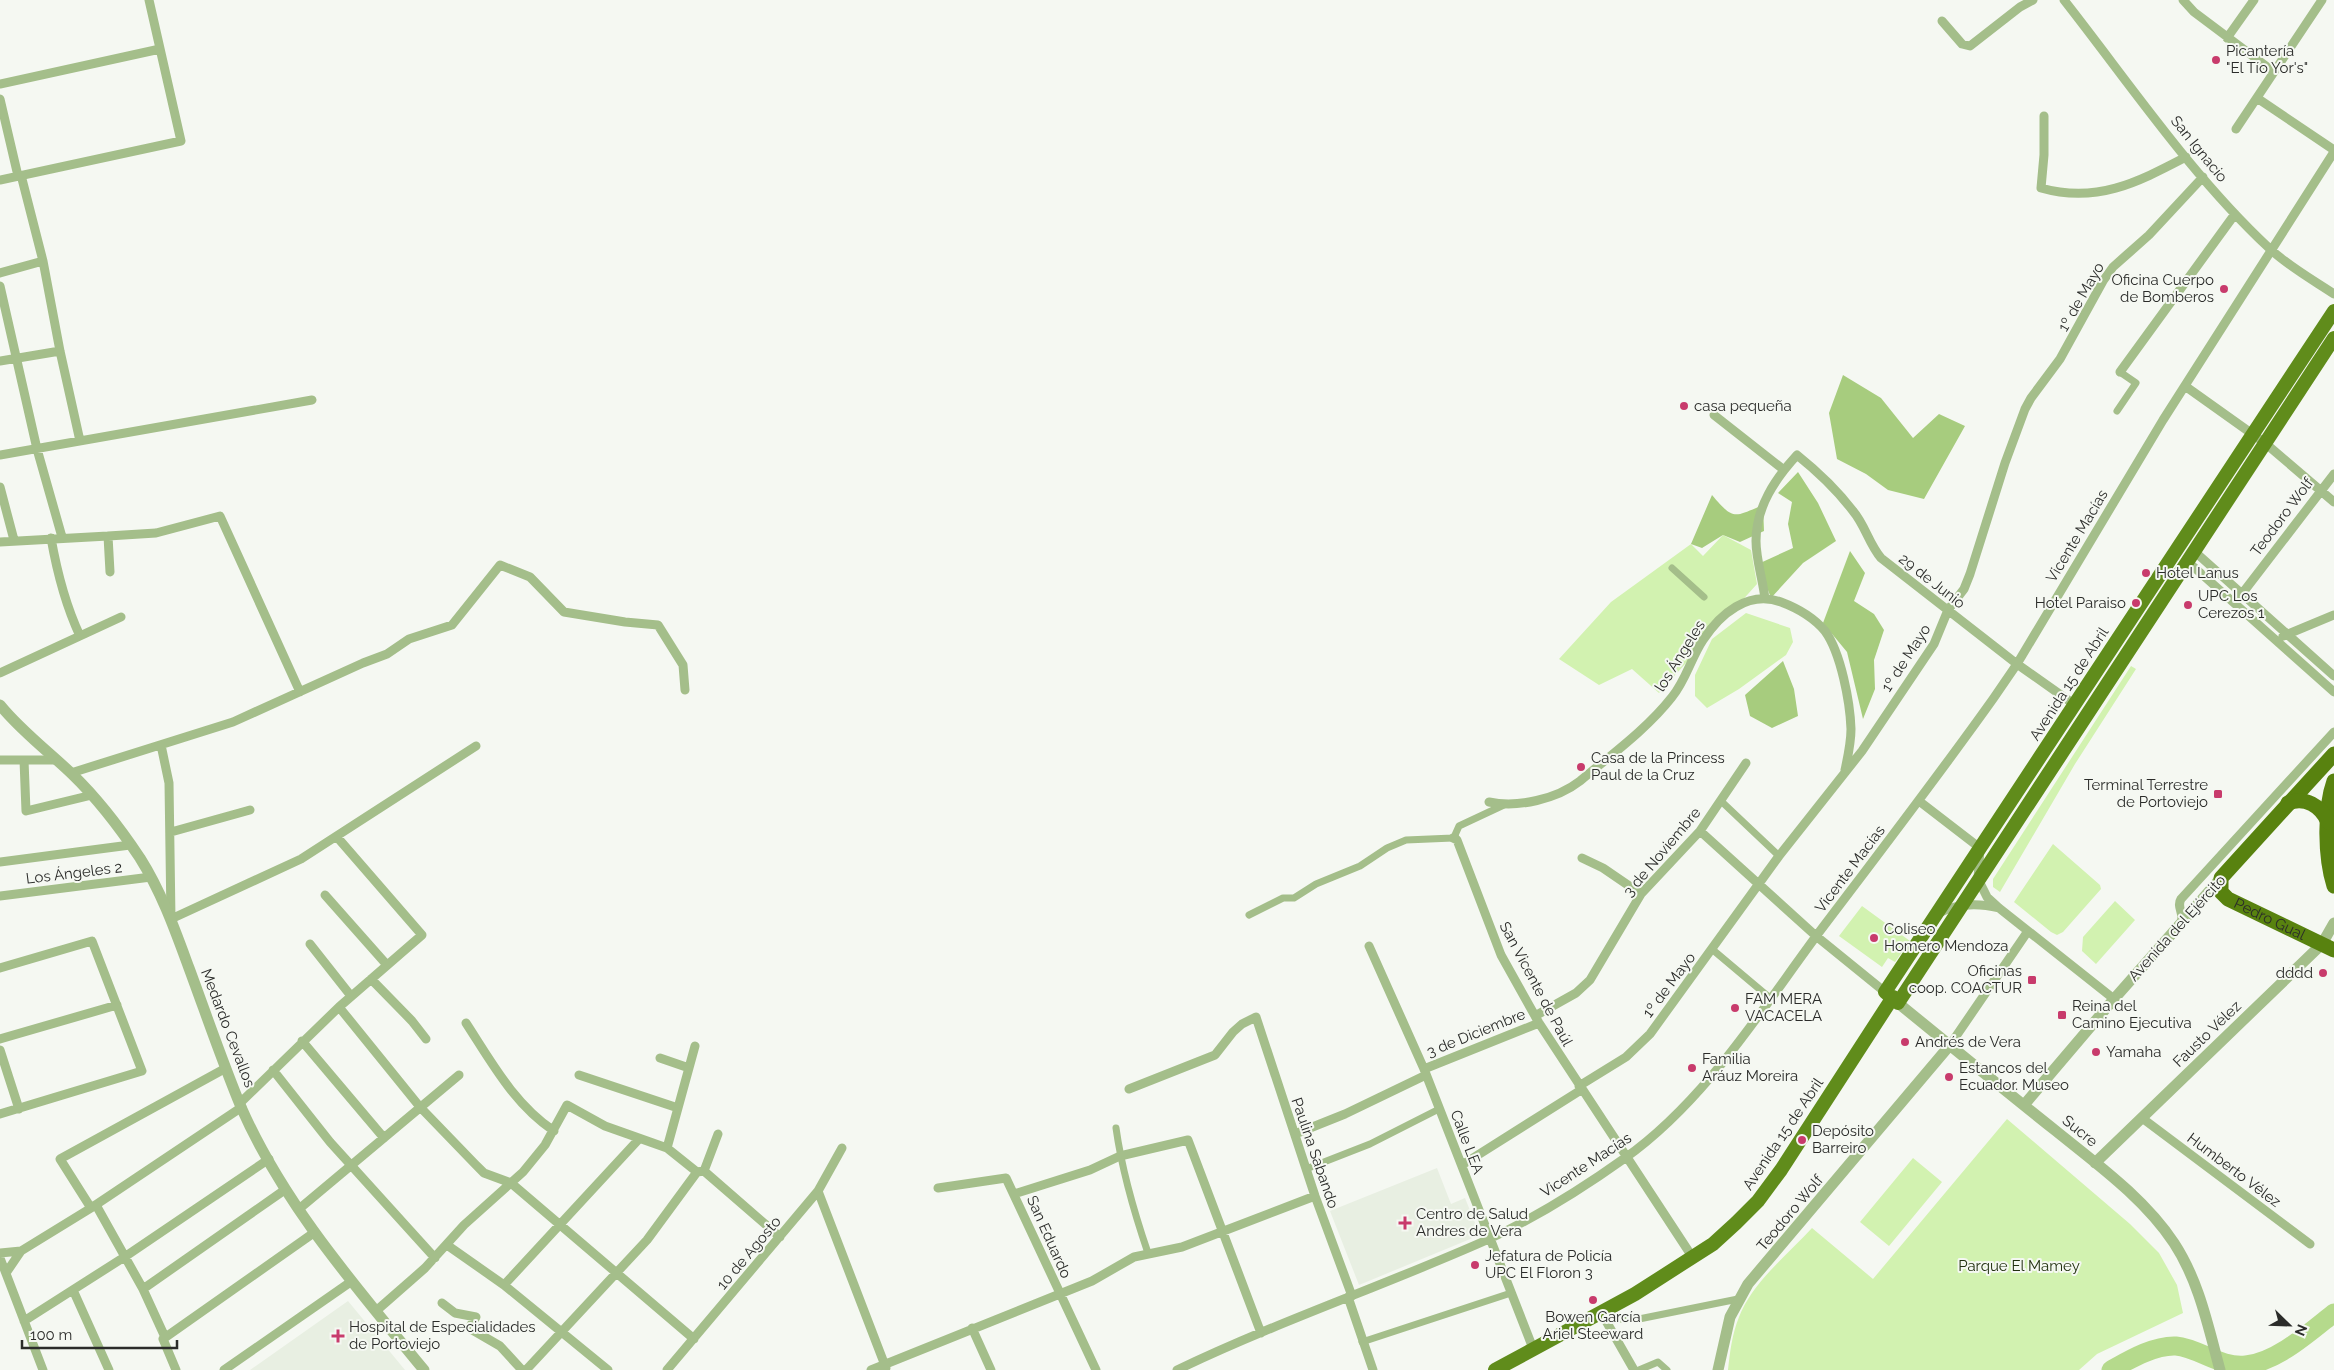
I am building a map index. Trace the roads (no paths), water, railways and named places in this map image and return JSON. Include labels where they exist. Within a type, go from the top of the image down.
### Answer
[{"type":"highway","name":"Avenida del Ejército","points":[[2221,878],[2334,754]]},
{"type":"highway","points":[[2333,887],[2328,822],[2334,781]]},
{"type":"highway","points":[[2288,803],[2300,800],[2312,804],[2328,822]]},
{"type":"highway","name":"Pedro Gual","points":[[2221,878],[2221,892],[2228,898],[2328,947]]},
{"type":"main road","name":"Avenida 15 de Abril","points":[[1892,997],[1934,916],[2334,311]]},
{"type":"main road","name":"Avenida 15 de Abril","points":[[1495,1370],[1603,1316],[1713,1244],[1758,1201],[1781,1170],[1892,997],[1961,906],[2334,338]]},
{"type":"street","points":[[0,180],[181,140],[149,0]]},
{"type":"street","points":[[1942,21],[1962,44],[1970,46],[2020,7],[2033,0]]},
{"type":"street","name":"San Ignacio","points":[[2064,0],[2186,157],[2235,214],[2271,250],[2334,294]]},
{"type":"street","points":[[2183,0],[2194,12],[2274,72]]},
{"type":"street","points":[[2228,38],[2254,0]]},
{"type":"street","points":[[2236,129],[2322,0]]},
{"type":"street","points":[[0,84],[160,49]]},
{"type":"street","points":[[2257,98],[2334,151]]},
{"type":"street","points":[[0,99],[43,260],[60,351],[80,441]]},
{"type":"street","points":[[2044,116],[2044,156],[2041,188],[2058,193],[2088,194],[2116,188],[2136,182],[2186,157]]},
{"type":"street","name":"Vicente Macías","points":[[1177,1370],[1261,1333],[1489,1239],[1557,1202],[1627,1157],[1667,1125],[1690,1100],[1770,998],[1919,801],[2017,664],[2136,465],[2334,151]]},
{"type":"street","name":"1º de Mayo","points":[[1462,1165],[1635,1050],[1650,1034],[1713,950],[1779,856],[1862,751],[1934,644],[1948,610],[1964,589],[1970,574],[2005,463],[2031,398],[2060,359],[2103,282],[2113,267],[2149,235],[2203,177]]},
{"type":"street","points":[[2117,411],[2136,383],[2120,372],[2235,214]]},
{"type":"street","points":[[0,273],[43,260]]},
{"type":"street","points":[[0,286],[37,449],[62,537]]},
{"type":"street","points":[[0,361],[60,351]]},
{"type":"street","points":[[2185,386],[2265,443],[2334,502]]},
{"type":"street","points":[[0,455],[312,400]]},
{"type":"street","points":[[1714,415],[1784,470],[1765,501],[1758,523],[1756,541],[1765,598],[1778,601],[1802,612],[1824,630],[1831,640],[1840,665],[1849,712],[1850,746],[1844,773]]},
{"type":"street","name":"29 de Junio","points":[[1784,470],[1797,455],[1854,511],[1874,550],[1881,558],[2017,664],[2075,705]]},
{"type":"street","name":"Teodoro Wolf","points":[[2235,603],[2334,474]]},
{"type":"street","points":[[0,487],[14,540]]},
{"type":"street","points":[[0,542],[156,533],[220,516],[300,692]]},
{"type":"street","points":[[108,536],[110,572]]},
{"type":"street","points":[[51,538],[59,578],[69,612],[80,636]]},
{"type":"street","points":[[2190,556],[2242,594],[2334,676]]},
{"type":"street","points":[[2190,556],[2235,603],[2334,692]]},
{"type":"street","points":[[71,773],[233,722],[387,654],[409,639],[452,625],[500,565],[530,577],[564,612],[625,622],[658,625],[683,665],[685,690]]},
{"type":"street","points":[[1672,568],[1704,597]]},
{"type":"street","name":"los Ángeles","points":[[1489,802],[1507,804],[1541,799],[1570,789],[1646,724],[1673,696],[1703,641],[1732,608],[1745,602],[1765,598]]},
{"type":"street","points":[[2245,611],[2248,621],[2334,700]]},
{"type":"street","points":[[2282,644],[2281,639],[2287,634],[2334,615]]},
{"type":"street","points":[[0,673],[121,617]]},
{"type":"street","name":"Medardo Cevallos","points":[[0,704],[31,739],[71,773],[92,795],[130,845],[150,877],[171,919],[241,1105],[269,1160],[315,1232],[424,1370]]},
{"type":"street","points":[[2181,924],[2182,916],[2179,906],[2181,899],[2334,732]]},
{"type":"street","points":[[161,745],[169,783],[171,919],[302,859],[476,746]]},
{"type":"street","points":[[0,760],[54,760]]},
{"type":"street","points":[[24,760],[26,811],[92,795]]},
{"type":"street","name":"3 de Noviembre","points":[[1537,1019],[1576,993],[1590,980],[1641,894],[1700,831],[1746,764]]},
{"type":"street","points":[[1721,801],[1779,856]]},
{"type":"street","points":[[1919,801],[1980,848],[1977,870],[1978,879],[1987,897],[2114,999]]},
{"type":"street","points":[[1249,915],[1283,898],[1294,898],[1316,884],[1360,866],[1387,848],[1406,840],[1425,839],[1436,841],[1455,839],[1459,826],[1479,814],[1507,804]]},
{"type":"street","points":[[171,832],[250,810]]},
{"type":"street","points":[[1700,831],[1816,936],[1892,997]]},
{"type":"street","points":[[0,1254],[21,1251],[94,1206],[241,1105],[272,1070],[302,1041],[371,978],[422,935],[336,837]]},
{"type":"street","name":"San Vicente de Paúl","points":[[1455,839],[1492,934],[1537,1019],[1580,1088],[1693,1258]]},
{"type":"street","points":[[0,862],[130,845]]},
{"type":"street","points":[[1582,858],[1603,868],[1641,894]]},
{"type":"street","name":"Los Ángeles 2","points":[[0,896],[150,877]]},
{"type":"street","name":"Avenida del Ejército","points":[[2024,1105],[2114,999],[2221,878]]},
{"type":"street","points":[[326,895],[387,965]]},
{"type":"street","points":[[1934,916],[1946,909],[1961,906],[1980,904],[1999,908]]},
{"type":"street","name":"Fausto Vélez","points":[[2095,1163],[2328,947],[2334,923]]},
{"type":"street","name":"Teodoro Wolf","points":[[1718,1370],[1730,1317],[1738,1299],[1748,1284],[1950,1045],[2028,931]]},
{"type":"street","points":[[0,968],[92,941],[142,1071],[0,1114]]},
{"type":"street","points":[[310,944],[351,996]]},
{"type":"street","name":"Calle LEA","points":[[1369,946],[1425,1072],[1534,1351]]},
{"type":"street","points":[[1713,950],[1770,998]]},
{"type":"street","points":[[371,978],[412,1021],[426,1039]]},
{"type":"street","name":"Sucre","points":[[1892,997],[2095,1163],[2138,1200],[2166,1231],[2189,1270],[2205,1314],[2220,1370]]},
{"type":"street","points":[[0,1040],[117,1004]]},
{"type":"street","points":[[339,1007],[420,1107],[484,1173],[511,1183],[694,1339]]},
{"type":"street","name":"Paulina Sabando","points":[[1129,1089],[1215,1055],[1233,1032],[1242,1024],[1256,1017],[1350,1296],[1362,1342],[1373,1370]]},
{"type":"street","name":"3 de Diciembre","points":[[1294,1134],[1345,1114],[1425,1072],[1537,1019]]},
{"type":"street","points":[[466,1023],[503,1081],[524,1108],[554,1131]]},
{"type":"street","points":[[302,1041],[384,1138]]},
{"type":"street","points":[[666,1148],[695,1046]]},
{"type":"street","points":[[0,1050],[19,1108]]},
{"type":"street","points":[[660,1058],[689,1068]]},
{"type":"street","points":[[176,1370],[163,1339],[165,1337],[126,1256],[94,1206],[60,1159],[226,1068]]},
{"type":"street","points":[[272,1070],[330,1142],[435,1258]]},
{"type":"street","points":[[299,1209],[459,1075]]},
{"type":"street","points":[[579,1076],[678,1108]]},
{"type":"street","points":[[376,1311],[435,1258],[482,1208],[511,1183],[534,1158],[554,1131],[567,1106],[605,1126],[666,1148],[700,1172],[780,1237]]},
{"type":"street","points":[[1306,1169],[1370,1144],[1439,1109]]},
{"type":"street","name":"Humberto Vélez","points":[[2142,1118],[2310,1244]]},
{"type":"street","points":[[1116,1128],[1120,1156],[1135,1216],[1148,1253]]},
{"type":"street","points":[[442,1303],[455,1313],[476,1317],[469,1328],[500,1346],[524,1370],[617,1273],[657,1228],[700,1172],[718,1134]]},
{"type":"street","points":[[504,1285],[639,1139]]},
{"type":"street","points":[[1014,1194],[1090,1170],[1120,1156],[1188,1140],[1261,1333]]},
{"type":"street","name":"10 de Agosto","points":[[667,1370],[818,1191],[842,1148]]},
{"type":"street","points":[[24,1321],[126,1256],[269,1160]]},
{"type":"street","name":"San Eduardo","points":[[938,1188],[1006,1178],[1096,1370]]},
{"type":"street","points":[[143,1289],[286,1189]]},
{"type":"street","points":[[818,1191],[885,1367]]},
{"type":"street","points":[[871,1370],[885,1367],[972,1328],[1060,1295],[1092,1281],[1118,1264],[1148,1253],[1182,1247],[1223,1233],[1315,1196]]},
{"type":"street","points":[[165,1337],[315,1232]]},
{"type":"street","points":[[447,1245],[504,1285],[608,1370]]},
{"type":"street","points":[[6,1273],[21,1251]]},
{"type":"street","points":[[0,1258],[42,1370]]},
{"type":"street","points":[[224,1370],[352,1281]]},
{"type":"street","points":[[74,1290],[109,1370]]},
{"type":"street","points":[[1362,1342],[1511,1293]]},
{"type":"street","points":[[1603,1316],[1639,1319],[1738,1299]]},
{"type":"street","points":[[1603,1316],[1634,1370]]},
{"type":"street","points":[[972,1328],[991,1370]]},
{"type":"street","points":[[1639,1370],[1658,1362],[1667,1370]]},
{"type":"waterway","points":[[2111,1370],[2142,1354],[2168,1346],[2193,1350],[2227,1364],[2246,1365],[2258,1363],[2293,1345],[2334,1313]]},
{"type":"place","name":"Picantería \"El Tío Yor's\"","points":[[2216,60]]},
{"type":"place","name":"Oficina Cuerpo de Bomberos","points":[[2224,289]]},
{"type":"place","name":"casa pequeña","points":[[1684,406]]},
{"type":"place","name":"Hotel Lanus","points":[[2146,573]]},
{"type":"place","name":"Hotel Paraiso","points":[[2136,603]]},
{"type":"place","name":"UPC Los Cerezos 1","points":[[2188,605]]},
{"type":"place","name":"Casa de la Princess Paul de la Cruz","points":[[1581,767]]},
{"type":"place","name":"Terminal Terrestre de Portoviejo","points":[[2218,794]]},
{"type":"place","name":"Coliseo Homero Mendoza","points":[[1874,938]]},
{"type":"place","name":"dddd","points":[[2323,973]]},
{"type":"place","name":"Oficinas coop. COACTUR","points":[[2032,980]]},
{"type":"place","name":"FAM MERA VACACELA","points":[[1735,1008]]},
{"type":"place","name":"Reina del Camino Ejecutiva","points":[[2062,1015]]},
{"type":"place","name":"Andrés de Vera","points":[[1905,1042]]},
{"type":"place","name":"Yamaha","points":[[2096,1052]]},
{"type":"place","name":"Familia Aráuz Moreira","points":[[1692,1068]]},
{"type":"place","name":"Estancos del Ecuador. Museo","points":[[1949,1077]]},
{"type":"place","name":"Depósito Barreiro","points":[[1802,1140]]},
{"type":"place","name":"Centro de Salud Andres de Vera","points":[[1405,1223]]},
{"type":"place","name":"Jefatura de Policía UPC El Floron 3","points":[[1475,1265]]},
{"type":"place","name":"Bowen García Ariel Steeward","points":[[1593,1300]]},
{"type":"place","name":"Hospital de Especialidades de Portoviejo","points":[[338,1336]]},
{"type":"park label","name":"Parque El Mamey","points":[[2019,1266]]}]
